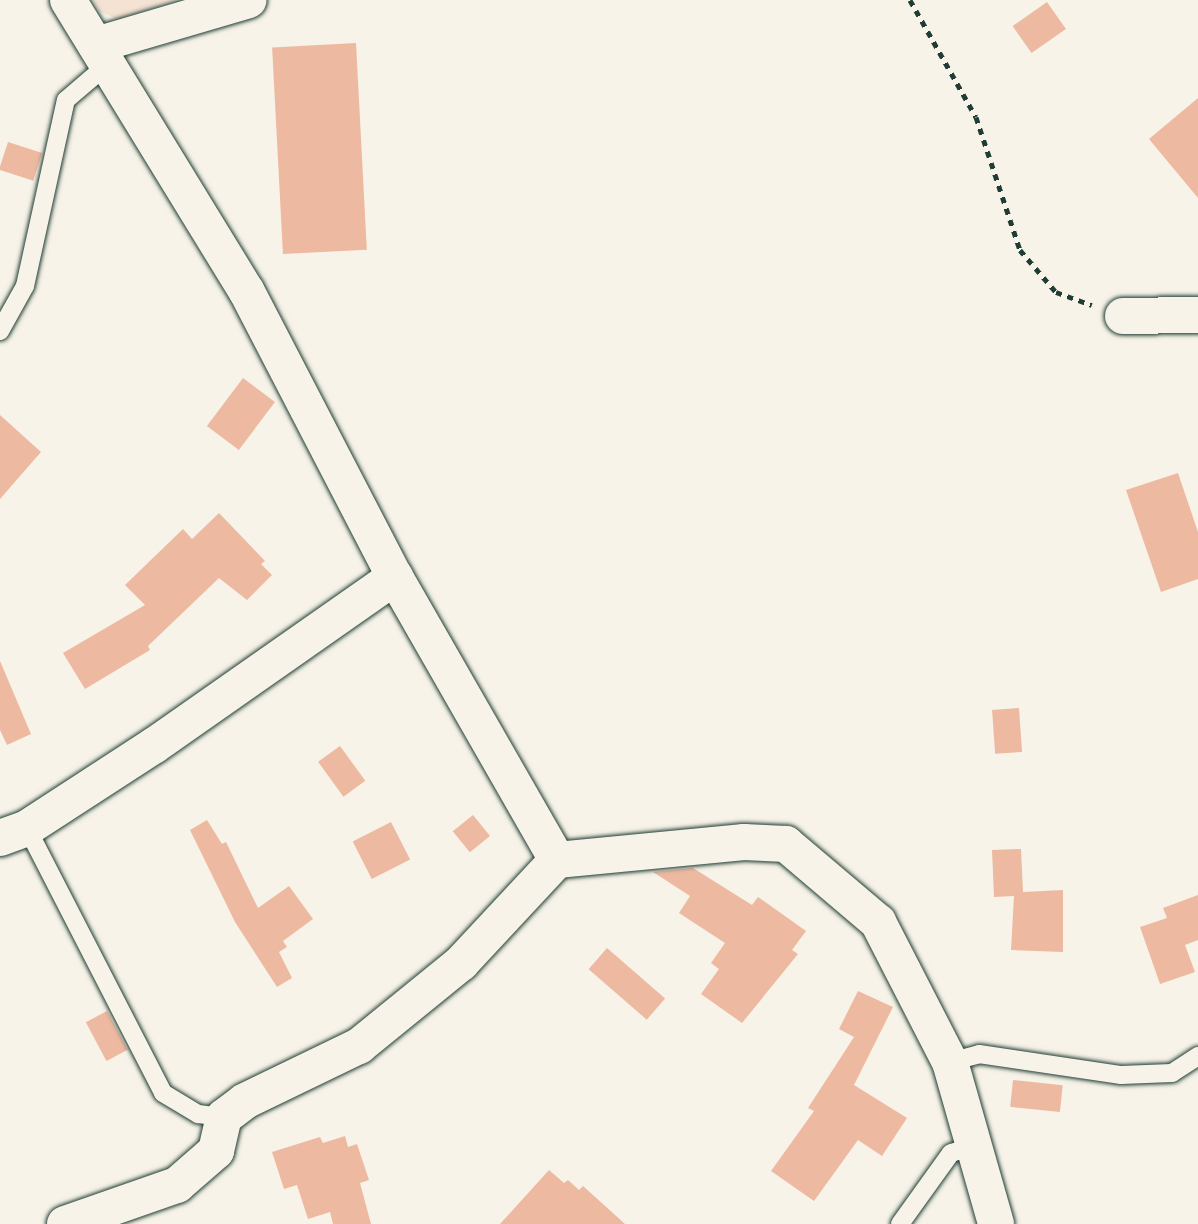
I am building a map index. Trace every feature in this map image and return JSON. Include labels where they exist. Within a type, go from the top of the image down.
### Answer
[{"type":"street","points":[[68,0],[247,292],[395,577],[557,860]]},
{"type":"street","points":[[102,55],[249,0]]},
{"type":"street","points":[[1123,316],[1198,315]]},
{"type":"street","points":[[13,833],[395,577]]},
{"type":"street","points":[[65,1224],[177,1185],[216,1151],[224,1117],[245,1101],[359,1046],[461,963],[557,860],[744,842],[786,844],[878,922],[950,1062],[977,1145],[996,1224]]},
{"type":"lane","points":[[0,331],[25,286],[66,100],[102,55]]},
{"type":"lane","points":[[13,833],[163,1093],[198,1114],[224,1117]]},
{"type":"lane","points":[[950,1062],[979,1054],[1121,1075],[1172,1073],[1198,1056]]},
{"type":"lane","points":[[900,1224],[951,1153],[977,1145]]},
{"type":"path","points":[[910,0],[976,117],[1020,250],[1056,292],[1123,316]]},
{"type":"shaded area","points":[[93,0],[176,0],[117,19],[99,11]]},
{"type":"building","points":[[1047,2],[1066,29],[1032,53],[1013,26]]},
{"type":"building","points":[[356,43],[367,250],[283,254],[272,47]]},
{"type":"building","points":[[1198,98],[1198,198],[1149,139]]},
{"type":"building","points":[[8,142],[42,153],[33,181],[0,170]]},
{"type":"building","points":[[243,378],[275,402],[239,450],[207,426]]},
{"type":"building","points":[[0,415],[41,452],[0,499]]},
{"type":"building","points":[[1178,473],[1198,532],[1198,579],[1161,592],[1126,490]]},
{"type":"building","points":[[219,513],[265,561],[261,564],[272,575],[247,600],[219,578],[148,646],[150,650],[85,689],[63,653],[145,605],[125,585],[183,529],[192,539]]},
{"type":"building","points":[[0,661],[31,734],[7,745],[0,730]]},
{"type":"building","points":[[1019,708],[1022,752],[995,754],[992,710]]},
{"type":"building","points":[[340,746],[365,781],[343,797],[318,762]]},
{"type":"building","points":[[473,815],[490,836],[470,852],[453,831]]},
{"type":"building","points":[[207,820],[222,844],[226,842],[258,908],[289,886],[313,919],[283,941],[287,947],[279,952],[292,978],[277,987],[235,922],[190,830]]},
{"type":"building","points":[[391,822],[410,859],[372,879],[353,842]]},
{"type":"building","points":[[1021,849],[1023,892],[1063,890],[1063,952],[1011,950],[1014,896],[994,897],[992,850]]},
{"type":"building","points":[[693,868],[752,905],[758,897],[806,931],[792,950],[798,954],[742,1023],[701,994],[719,969],[711,963],[725,943],[679,913],[690,896],[653,872]]},
{"type":"building","points":[[1198,895],[1198,940],[1185,945],[1195,972],[1160,984],[1140,927],[1167,918],[1163,908]]},
{"type":"building","points":[[607,948],[665,999],[647,1020],[589,969]]},
{"type":"building","points":[[858,991],[893,1007],[854,1085],[907,1118],[882,1156],[858,1140],[814,1201],[771,1171],[814,1111],[808,1108],[854,1037],[839,1029]]},
{"type":"building","points":[[107,1011],[128,1050],[106,1061],[86,1022]]},
{"type":"building","points":[[1013,1080],[1063,1085],[1060,1112],[1010,1107]]},
{"type":"building","points":[[345,1136],[348,1147],[357,1144],[369,1180],[360,1183],[371,1224],[333,1224],[330,1212],[308,1219],[297,1185],[284,1189],[272,1152],[320,1137],[323,1143]]},
{"type":"building","points":[[549,1170],[564,1183],[568,1180],[579,1190],[583,1186],[625,1224],[500,1224]]}]
